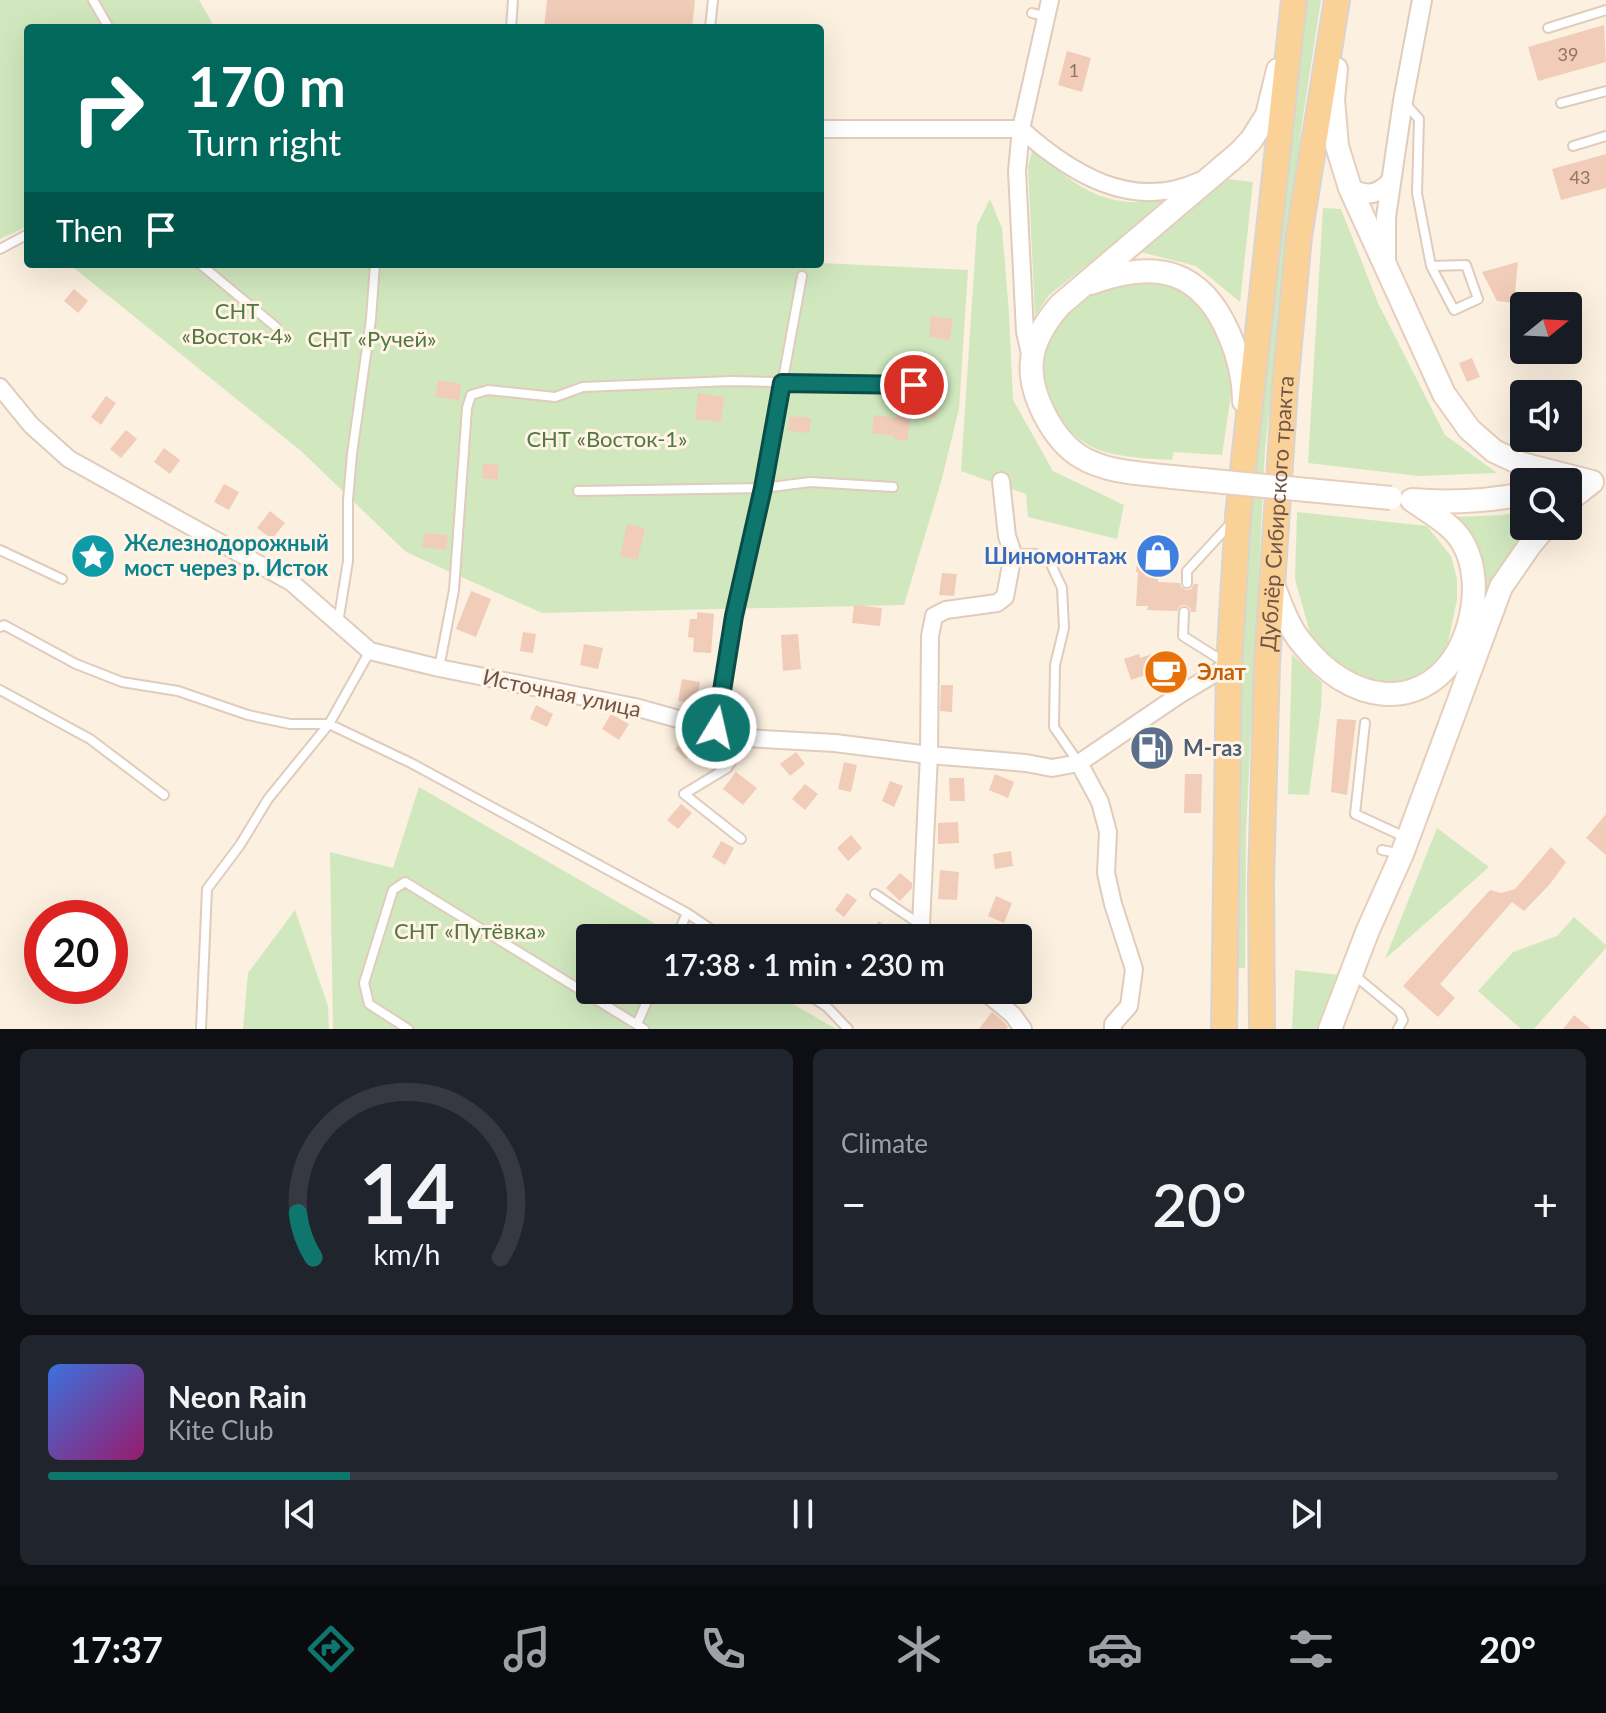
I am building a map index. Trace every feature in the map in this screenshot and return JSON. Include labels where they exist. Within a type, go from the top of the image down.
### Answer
[{"type":"main road","points":[[1340,0],[1333,99],[1337,146],[1350,188],[1444,394],[1469,429],[1494,451],[1522,464],[1599,480]]},
{"type":"main road","name":"Дублёр Сибирского тракта","points":[[1262,1029],[1261,882],[1267,663],[1284,401],[1299,236],[1340,0]]},
{"type":"main road","points":[[1294,3],[1267,115],[1252,139],[1079,288],[1050,317],[1037,341],[1032,359],[1038,400],[1053,430],[1066,445],[1081,457],[1119,470],[1402,499],[1454,501],[1510,496]]},
{"type":"main road","name":"Дублёр Сибирского тракта","points":[[1224,1029],[1229,665],[1238,516],[1294,3]]},
{"type":"main road","points":[[1079,288],[1101,279],[1151,272],[1183,278],[1206,294],[1224,321],[1240,366],[1244,392],[1244,454]]},
{"type":"main road","points":[[1582,492],[1599,480]]},
{"type":"main road","points":[[1272,580],[1284,614],[1299,640],[1340,679],[1359,688],[1393,694],[1425,686],[1451,665],[1460,651],[1467,632],[1474,592],[1473,574],[1462,541],[1447,525],[1402,499]]},
{"type":"main road","points":[[1330,1029],[1397,848],[1501,587],[1534,540]]},
{"type":"street","points":[[1386,265],[1386,217],[1422,0]]},
{"type":"street","points":[[1032,359],[1025,332],[1017,171],[1021,129],[1043,10]]},
{"type":"street","points":[[824,129],[1021,129],[1049,152],[1087,176],[1125,191],[1161,192],[1193,184],[1216,173]]},
{"type":"street","points":[[1350,188],[1361,194],[1372,194],[1383,190],[1391,181]]},
{"type":"street","name":"Источная улица","points":[[0,387],[31,425],[69,459],[291,582],[370,651],[635,707],[746,738],[835,743],[1052,768],[1084,759]]},
{"type":"street","points":[[924,924],[930,636],[934,616],[946,610],[997,603],[1005,597],[1013,554],[1007,536],[1001,481]]},
{"type":"street","points":[[1113,1029],[1113,1024],[1129,1006],[1134,969],[1106,873],[1108,832],[1084,759],[1229,665]]},
{"type":"street","points":[[1000,1004],[1023,1029]]},
{"type":"lane","points":[[93,0],[107,24]]},
{"type":"lane","points":[[511,24],[513,0]]},
{"type":"lane","points":[[710,24],[713,0]]},
{"type":"lane","points":[[1548,28],[1606,10]]},
{"type":"lane","points":[[1561,103],[1606,91]]},
{"type":"lane","points":[[1403,101],[1419,119],[1417,193],[1431,266],[1454,310],[1478,299],[1466,265],[1431,266]]},
{"type":"lane","points":[[1573,146],[1606,136]]},
{"type":"lane","points":[[0,249],[24,236]]},
{"type":"lane","points":[[205,268],[276,327]]},
{"type":"lane","points":[[338,624],[348,561],[352,454],[371,319],[375,268]]},
{"type":"lane","points":[[716,728],[734,616],[763,488],[802,276]]},
{"type":"lane","points":[[439,668],[454,590],[467,408],[471,395],[488,390],[555,397],[583,387],[731,381],[914,385]]},
{"type":"lane","points":[[578,491],[763,488],[810,482],[893,487]]},
{"type":"lane","points":[[1187,583],[1187,571],[1238,516]]},
{"type":"lane","points":[[0,550],[62,579]]},
{"type":"lane","points":[[1013,554],[1036,554],[1049,560],[1062,588],[1064,628],[1055,665],[1054,727],[1084,759]]},
{"type":"lane","points":[[1184,612],[1183,636],[1229,665]]},
{"type":"lane","points":[[0,627],[4,625],[76,664],[122,682],[178,691],[248,715],[290,724],[329,724],[411,763],[703,924]]},
{"type":"lane","points":[[201,1029],[207,889],[240,845],[268,799],[329,724],[370,651]]},
{"type":"lane","points":[[0,690],[90,739],[164,795]]},
{"type":"lane","points":[[1365,723],[1355,814],[1397,848]]},
{"type":"lane","points":[[741,839],[684,794],[727,768],[746,738]]},
{"type":"lane","points":[[408,1029],[369,1004],[364,983],[393,890],[405,882],[641,1026],[648,1004]]},
{"type":"lane","points":[[875,894],[914,924]]},
{"type":"lane","points":[[682,924],[687,913]]},
{"type":"lane","points":[[1351,973],[1400,1013],[1403,1020],[1398,1029]]},
{"type":"lane","points":[[822,1004],[848,1029]]},
{"type":"green space","points":[[0,0],[199,0],[213,24],[24,24],[24,228],[0,239]]},
{"type":"green space","points":[[1306,0],[1321,0],[1302,123],[1265,449],[1246,831],[1245,968],[1233,968],[1242,582],[1291,104]]},
{"type":"green space","points":[[1033,147],[1067,177],[1091,192],[1119,201],[1172,198],[1049,295],[1035,316],[1028,167]]},
{"type":"green space","points":[[1226,179],[1253,182],[1240,302],[1196,266],[1140,252]]},
{"type":"green space","points":[[990,199],[1002,228],[1013,400],[1053,471],[1124,505],[1117,539],[1028,517],[1026,494],[961,471],[977,225]]},
{"type":"green space","points":[[1323,208],[1341,209],[1378,303],[1445,435],[1497,473],[1419,476],[1308,463]]},
{"type":"green space","name":"СНТ «Восток-1»","points":[[824,263],[968,270],[959,409],[904,605],[542,613],[406,552],[301,451],[74,268],[824,268]]},
{"type":"green space","points":[[1138,281],[1179,289],[1198,302],[1215,321],[1235,368],[1222,455],[1174,452],[1172,460],[1111,454],[1087,444],[1073,433],[1054,406],[1045,377],[1043,356],[1059,324],[1077,306],[1098,292]]},
{"type":"green space","points":[[1297,512],[1427,526],[1451,556],[1457,579],[1457,600],[1447,647],[1432,668],[1412,680],[1378,682],[1340,668],[1310,633],[1295,579]]},
{"type":"green space","points":[[1510,514],[1510,540],[1520,540],[1499,572],[1478,626],[1454,517]]},
{"type":"green space","points":[[1292,654],[1322,683],[1309,795],[1288,794]]},
{"type":"green space","name":"СНТ «Путёвка»","points":[[419,787],[656,924],[576,924],[576,1004],[793,1004],[836,1029],[333,1029],[330,852],[393,868]]},
{"type":"green space","points":[[1437,828],[1489,867],[1385,959]]},
{"type":"green space","points":[[295,910],[328,1006],[329,1029],[243,1029],[248,973]]},
{"type":"green space","points":[[1574,917],[1606,948],[1534,1029],[1521,1029],[1478,991],[1513,952],[1557,936]]},
{"type":"green space","points":[[1295,970],[1339,975],[1317,1029],[1292,1029]]},
{"type":"building","points":[[547,0],[695,0],[692,24],[544,24]]},
{"type":"building","points":[[1604,25],[1606,62],[1538,81],[1528,47]]},
{"type":"building","points":[[1067,51],[1091,58],[1082,92],[1058,85]]},
{"type":"building","points":[[1606,154],[1606,188],[1561,200],[1552,169]]},
{"type":"building","points":[[1518,262],[1515,292],[1510,292],[1510,303],[1497,301],[1482,272]]},
{"type":"building","points":[[74,289],[88,301],[78,313],[64,301]]},
{"type":"building","points":[[931,316],[953,319],[950,340],[929,337]]},
{"type":"building","points":[[904,352],[923,354],[921,376],[902,374]]},
{"type":"building","points":[[1472,358],[1480,377],[1467,382],[1459,363]]},
{"type":"building","points":[[438,380],[461,384],[459,400],[435,397]]},
{"type":"building","points":[[698,393],[724,397],[721,422],[695,419]]},
{"type":"building","points":[[106,396],[116,403],[101,425],[91,417]]},
{"type":"building","points":[[918,396],[938,399],[936,418],[915,416]]},
{"type":"building","points":[[897,412],[911,414],[907,441],[872,433],[874,415],[896,418]]},
{"type":"building","points":[[790,416],[811,418],[809,433],[788,431]]},
{"type":"building","points":[[126,430],[137,439],[121,458],[110,449]]},
{"type":"building","points":[[164,448],[180,460],[170,474],[154,462]]},
{"type":"building","points":[[483,463],[499,465],[497,480],[482,478]]},
{"type":"building","points":[[224,484],[239,492],[229,510],[214,502]]},
{"type":"building","points":[[270,511],[285,523],[272,539],[257,528]]},
{"type":"building","points":[[627,524],[645,528],[638,560],[620,556]]},
{"type":"building","points":[[425,533],[448,535],[446,550],[422,547]]},
{"type":"building","points":[[1139,544],[1161,546],[1158,582],[1180,583],[1186,590],[1198,584],[1196,612],[1191,612],[1185,605],[1177,611],[1147,610],[1148,606],[1136,606]]},
{"type":"building","points":[[942,573],[957,574],[954,596],[939,595]]},
{"type":"building","points":[[471,591],[491,599],[476,637],[456,629]]},
{"type":"building","points":[[854,605],[882,608],[880,626],[852,623]]},
{"type":"building","points":[[697,612],[714,614],[711,653],[693,652],[694,638],[688,637],[690,619],[697,619]]},
{"type":"building","points":[[523,632],[536,634],[533,653],[520,651]]},
{"type":"building","points":[[798,634],[801,669],[783,671],[781,635]]},
{"type":"building","points":[[584,644],[603,648],[598,669],[580,665]]},
{"type":"building","points":[[1161,651],[1170,676],[1149,683],[1146,675],[1131,680],[1124,659],[1139,654],[1140,658]]},
{"type":"building","points":[[682,679],[700,682],[696,704],[678,701]]},
{"type":"building","points":[[941,685],[953,685],[952,712],[940,711]]},
{"type":"building","points":[[536,705],[553,714],[547,727],[530,719]]},
{"type":"building","points":[[611,714],[629,724],[619,740],[602,729]]},
{"type":"building","points":[[1337,719],[1356,720],[1347,795],[1331,792]]},
{"type":"building","points":[[689,734],[700,745],[686,759],[675,749]]},
{"type":"building","points":[[796,752],[805,764],[790,776],[780,764]]},
{"type":"building","points":[[844,762],[857,765],[851,792],[838,789]]},
{"type":"building","points":[[736,772],[757,788],[743,805],[723,789]]},
{"type":"building","points":[[995,774],[1014,782],[1008,798],[989,790]]},
{"type":"building","points":[[1185,774],[1202,774],[1201,813],[1184,813]]},
{"type":"building","points":[[949,778],[964,778],[965,801],[950,801]]},
{"type":"building","points":[[890,781],[903,786],[894,807],[882,801]]},
{"type":"building","points":[[805,784],[818,794],[805,810],[792,799]]},
{"type":"building","points":[[681,804],[692,813],[678,829],[667,820]]},
{"type":"building","points":[[1606,814],[1606,855],[1586,838]]},
{"type":"building","points":[[958,822],[959,843],[938,844],[938,823]]},
{"type":"building","points":[[851,835],[862,848],[848,861],[837,848]]},
{"type":"building","points":[[721,841],[734,848],[725,865],[712,857]]},
{"type":"building","points":[[1551,847],[1566,862],[1524,911],[1512,902],[1440,984],[1455,998],[1438,1017],[1403,986],[1490,890],[1501,893],[1515,889]]},
{"type":"building","points":[[1011,851],[1013,866],[995,869],[993,854]]},
{"type":"building","points":[[940,870],[959,872],[957,900],[938,899]]},
{"type":"building","points":[[900,873],[912,883],[912,888],[900,901],[886,888]]},
{"type":"building","points":[[847,893],[857,900],[844,917],[835,910]]},
{"type":"building","points":[[996,896],[1012,903],[1004,923],[988,916]]},
{"type":"building","points":[[992,1012],[1005,1023],[1006,1029],[979,1029]]},
{"type":"building","points":[[1574,1015],[1591,1029],[1563,1029]]},
{"type":"place","name":"Железнодорожный мост через р. Исток","points":[[93,556]]},
{"type":"place","name":"Шиномонтаж","points":[[1158,556]]},
{"type":"place","name":"Элат","points":[[1166,672]]},
{"type":"place","name":"М-газ","points":[[1152,748]]},
{"type":"route","points":[[716,728],[734,616],[763,488],[782,383],[914,385]]},
{"type":"park label","name":"СНТ «Восток-4»","points":[[237,324]]},
{"type":"park label","name":"СНТ «Ручей»","points":[[372,339]]}]
